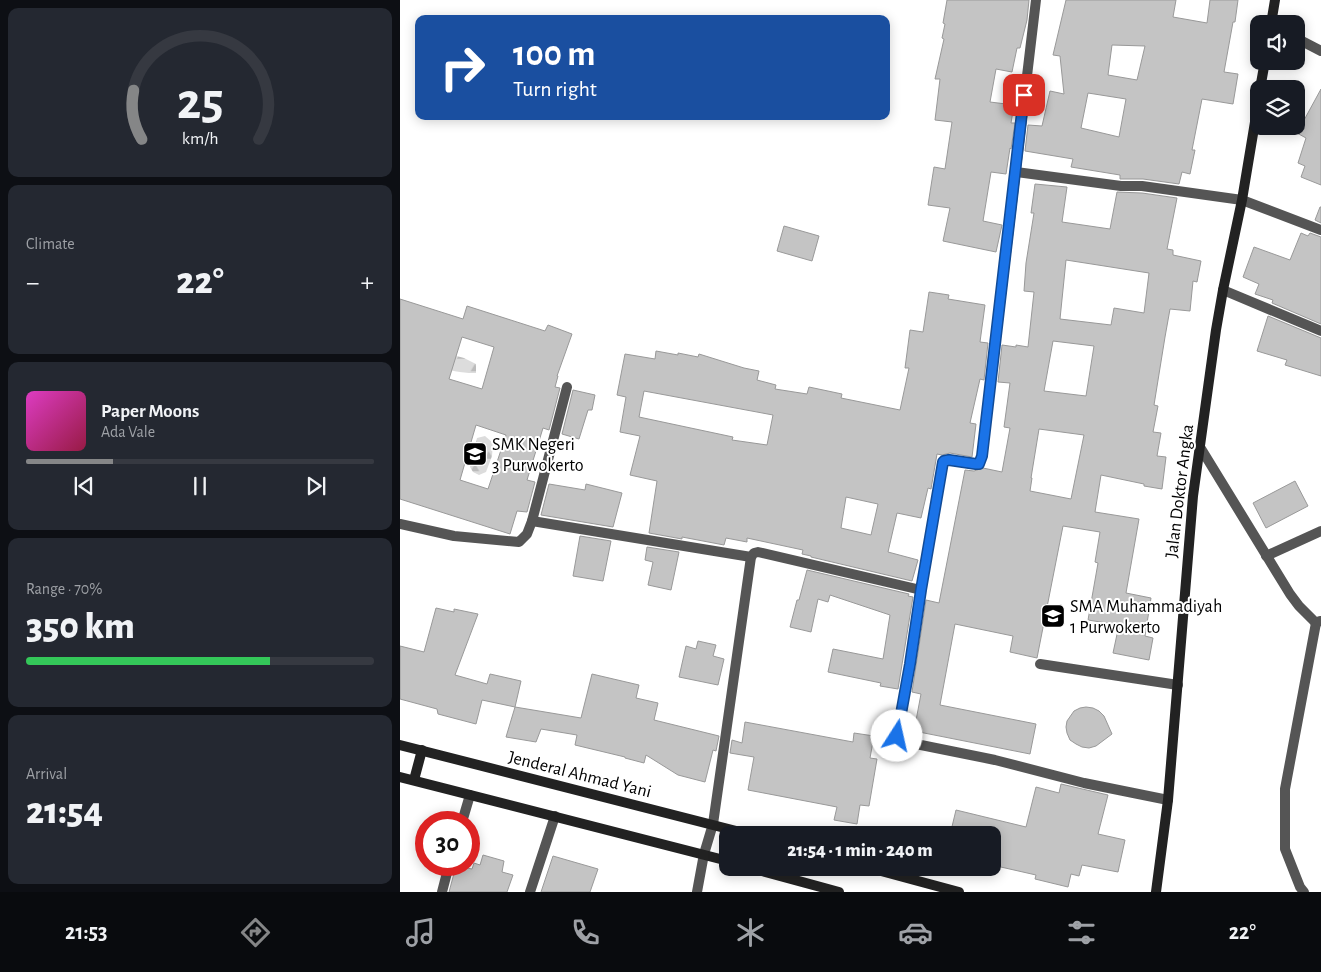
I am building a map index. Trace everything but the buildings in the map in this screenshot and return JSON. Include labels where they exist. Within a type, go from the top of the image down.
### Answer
[{"type":"street","points":[[1036,0],[982,456],[979,464],[949,460],[943,462],[897,736],[899,740],[911,743],[995,760],[1084,783],[1168,800]]},
{"type":"street","points":[[1272,15],[1274,0]]},
{"type":"street","points":[[1305,43],[1321,51]]},
{"type":"street","name":"Jalan Doktor Angka","points":[[1156,892],[1168,800],[1191,516],[1216,330],[1253,135]]},
{"type":"street","points":[[1016,172],[1121,186],[1142,186],[1242,200],[1321,230]]},
{"type":"street","points":[[1223,290],[1321,331]]},
{"type":"street","points":[[400,524],[454,536],[519,542],[528,534],[567,387]]},
{"type":"street","points":[[1200,447],[1290,594],[1299,606],[1319,622],[1285,788],[1285,849],[1300,887],[1304,892]]},
{"type":"street","points":[[532,521],[751,557]]},
{"type":"street","points":[[1266,556],[1321,531]]},
{"type":"street","points":[[697,892],[704,854],[713,824],[751,557],[754,553],[758,552],[921,590]]},
{"type":"street","points":[[1040,664],[1178,684]]},
{"type":"street","name":"Jenderal Ahmad Yani","points":[[400,745],[720,826]]},
{"type":"street","points":[[414,780],[422,750]]},
{"type":"street","points":[[400,777],[719,858]]},
{"type":"street","points":[[465,811],[470,795]]},
{"type":"street","points":[[530,892],[556,816]]},
{"type":"street","points":[[442,892],[446,876]]},
{"type":"street","points":[[781,876],[839,892]]},
{"type":"street","points":[[900,876],[959,892]]},
{"type":"green space","points":[[400,341],[464,358],[476,364],[476,373],[448,370],[400,356]]},
{"type":"green space","points":[[485,436],[493,443],[492,456],[486,472],[479,475],[473,472],[470,467],[477,438]]},
{"type":"place","name":"SMK Negeri 3 Purwokerto","points":[[475,454]]},
{"type":"place","name":"SMA Muhammadiyah 1 Purwokerto","points":[[1053,616]]},
{"type":"route","points":[[897,736],[943,462],[949,460],[979,464],[982,456],[1024,95]]}]
